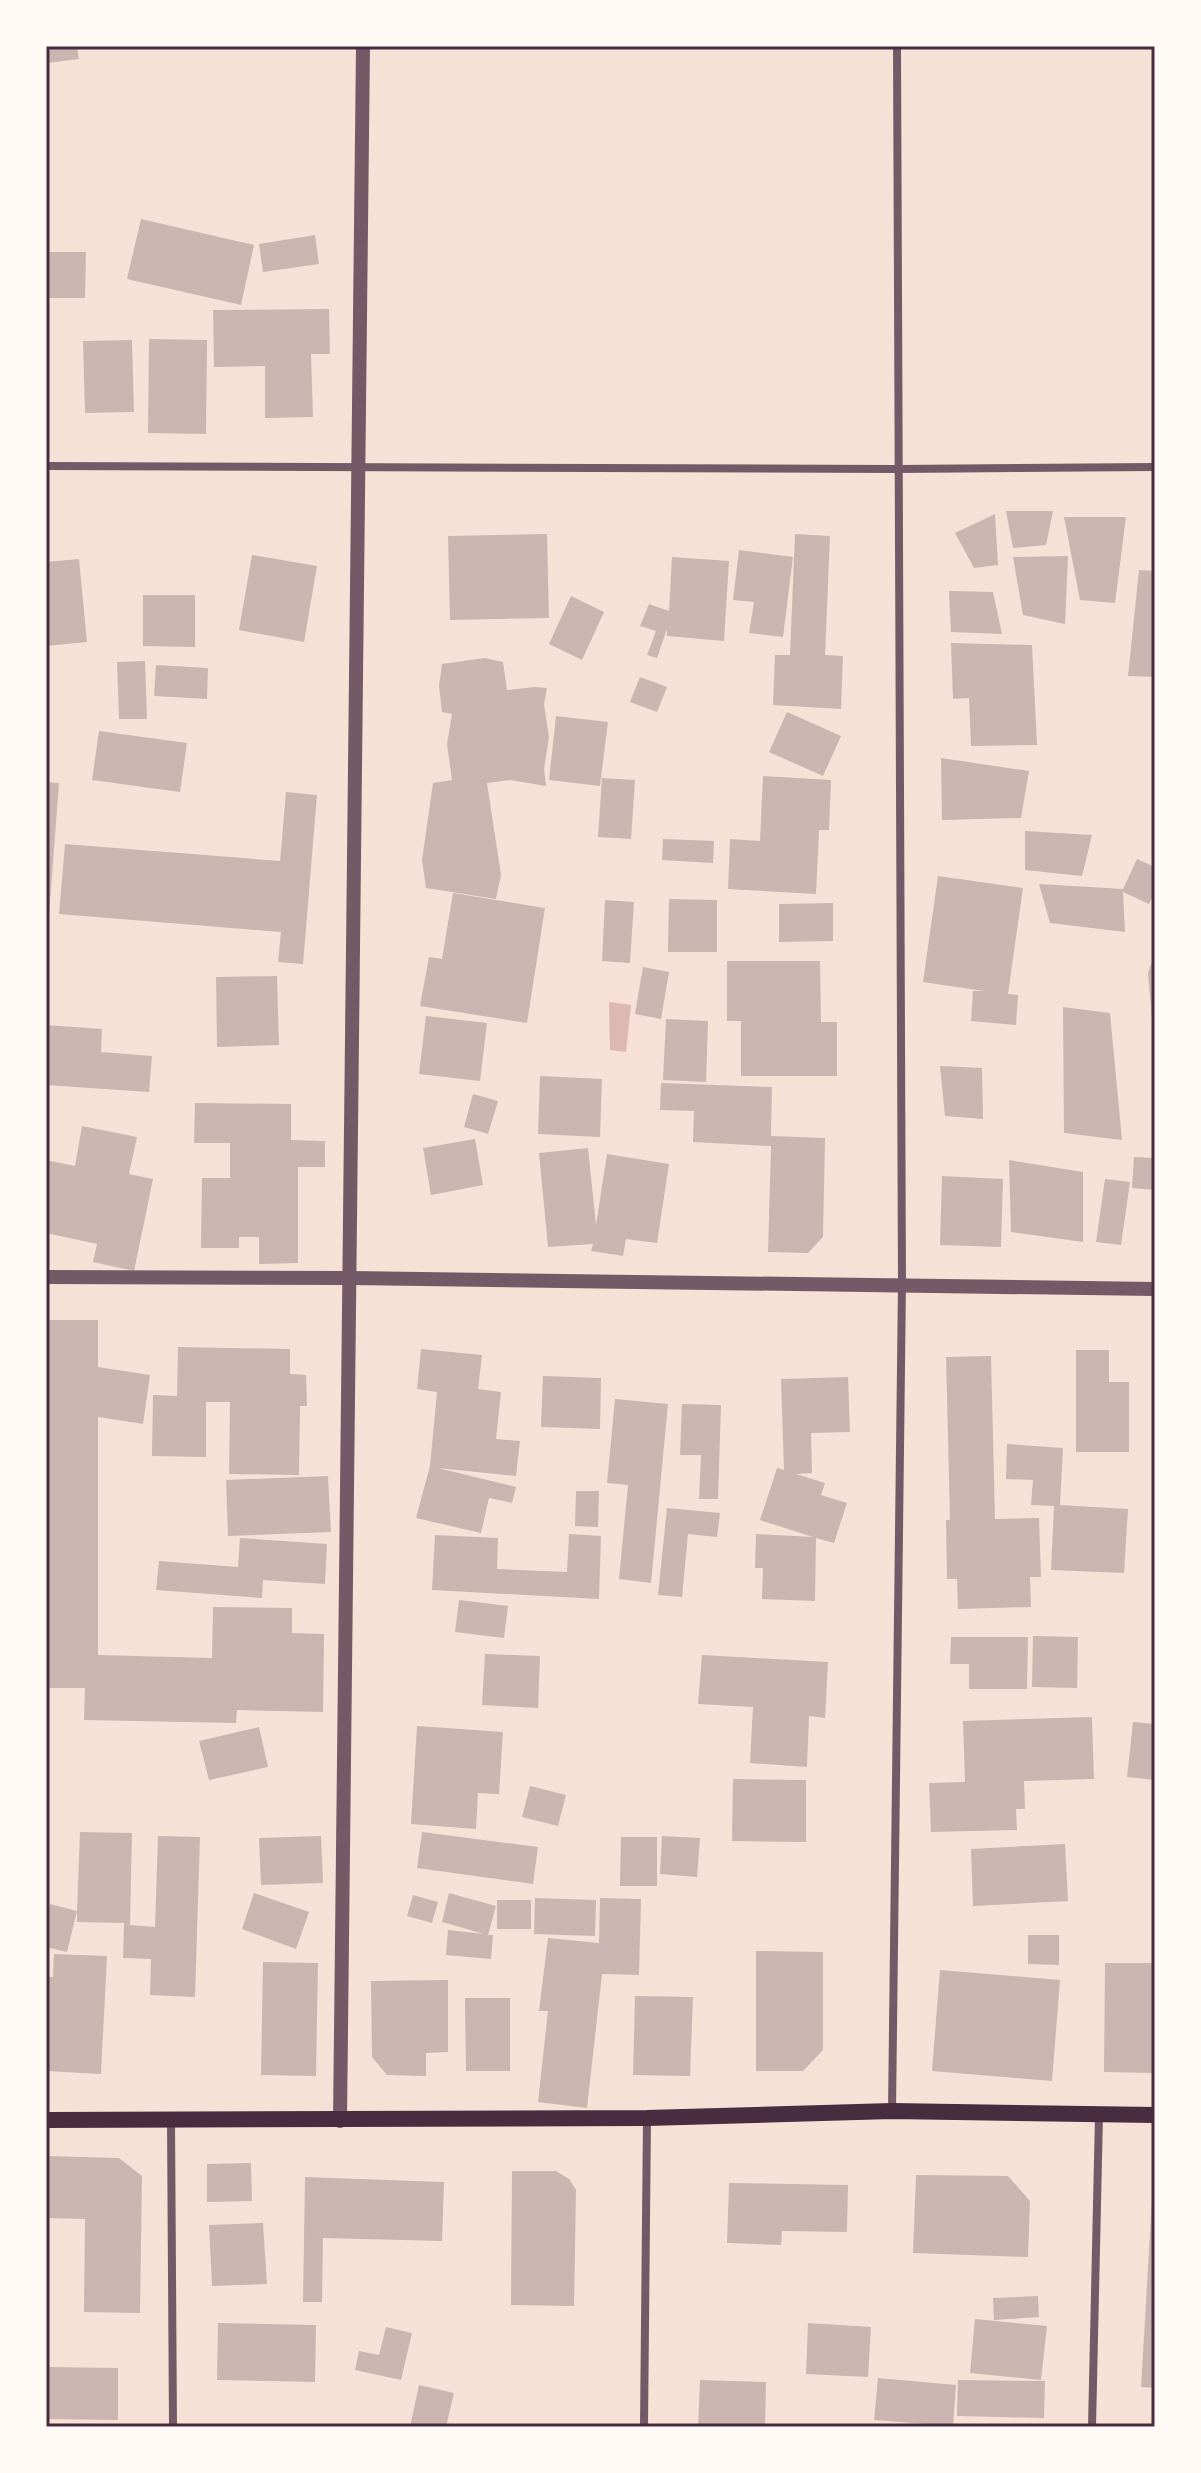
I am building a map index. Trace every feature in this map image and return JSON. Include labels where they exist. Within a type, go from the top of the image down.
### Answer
[{"type":"main road","points":[[46,2120],[647,2118],[892,2111],[1155,2115]]},
{"type":"street","points":[[340,2121],[361,465],[363,46]]},
{"type":"street","points":[[892,2111],[902,1284],[897,46]]},
{"type":"street","points":[[46,466],[1155,467]]},
{"type":"street","points":[[46,1277],[1155,1289]]},
{"type":"street","points":[[1092,2427],[1099,2115]]},
{"type":"street","points":[[644,2427],[647,2118]]},
{"type":"street","points":[[171,2120],[173,2427]]},
{"type":"shaded area","points":[[609,1002],[631,1005],[626,1052],[610,1050]]},
{"type":"building","points":[[46,46],[77,46],[79,59],[48,63]]},
{"type":"building","points":[[141,219],[254,245],[241,305],[127,279]]},
{"type":"building","points":[[315,235],[319,264],[263,272],[259,244]]},
{"type":"building","points":[[46,252],[86,252],[85,298],[46,298]]},
{"type":"building","points":[[329,309],[330,354],[311,354],[313,417],[265,418],[265,366],[214,367],[213,310]]},
{"type":"building","points":[[149,339],[207,340],[206,434],[148,433]]},
{"type":"building","points":[[132,340],[134,412],[85,413],[83,341]]},
{"type":"building","points":[[1006,511],[1053,511],[1046,545],[1013,548]]},
{"type":"building","points":[[995,514],[998,565],[974,568],[955,533]]},
{"type":"building","points":[[1064,517],[1126,517],[1115,603],[1080,600]]},
{"type":"building","points":[[547,534],[549,618],[450,620],[448,536]]},
{"type":"building","points":[[795,534],[830,536],[825,655],[843,656],[841,709],[773,705],[775,655],[790,655]]},
{"type":"building","points":[[739,550],[793,557],[783,637],[749,633],[754,602],[733,600]]},
{"type":"building","points":[[252,555],[317,566],[304,642],[239,630]]},
{"type":"building","points":[[1068,556],[1065,624],[1023,615],[1013,557]]},
{"type":"building","points":[[672,557],[729,561],[724,641],[667,636],[667,629],[657,658],[647,655],[656,631],[640,626],[649,604],[669,611]]},
{"type":"building","points":[[79,559],[87,642],[46,646],[46,562]]},
{"type":"building","points":[[1139,570],[1155,571],[1155,677],[1128,676]]},
{"type":"building","points":[[949,591],[993,592],[1002,634],[951,632]]},
{"type":"building","points":[[143,595],[195,595],[195,647],[143,646]]},
{"type":"building","points":[[571,596],[604,612],[582,660],[549,644]]},
{"type":"building","points":[[951,643],[1032,645],[1037,745],[971,746],[969,698],[953,699]]},
{"type":"building","points":[[485,658],[503,662],[507,690],[547,688],[544,704],[549,737],[544,769],[546,786],[510,780],[487,783],[501,875],[496,899],[426,888],[422,860],[433,783],[452,780],[447,744],[452,714],[442,712],[439,686],[442,664]]},
{"type":"building","points":[[145,661],[147,719],[119,719],[117,662]]},
{"type":"building","points":[[156,665],[208,668],[207,699],[154,696]]},
{"type":"building","points":[[640,677],[667,687],[657,712],[630,702]]},
{"type":"building","points":[[787,712],[841,736],[823,776],[769,752]]},
{"type":"building","points":[[556,716],[608,722],[600,786],[549,780]]},
{"type":"building","points":[[99,731],[187,743],[180,792],[92,780]]},
{"type":"building","points":[[941,758],[1029,771],[1021,818],[942,820]]},
{"type":"building","points":[[763,776],[831,780],[829,830],[819,830],[816,894],[728,889],[730,839],[760,841]]},
{"type":"building","points":[[602,778],[635,780],[631,839],[598,837]]},
{"type":"building","points":[[46,782],[59,783],[48,929],[46,929]]},
{"type":"building","points":[[286,792],[317,795],[303,964],[278,962],[281,932],[59,914],[65,844],[280,861]]},
{"type":"building","points":[[1025,831],[1092,835],[1082,876],[1025,870]]},
{"type":"building","points":[[663,839],[714,841],[713,863],[662,860]]},
{"type":"building","points":[[1137,859],[1155,867],[1155,891],[1149,904],[1123,892],[1125,932],[1050,923],[1039,884],[1123,889]]},
{"type":"building","points":[[938,876],[1023,888],[1008,994],[1018,995],[1016,1025],[971,1021],[973,991],[984,991],[923,982]]},
{"type":"building","points":[[453,893],[545,908],[527,1023],[420,1006],[429,957],[442,959]]},
{"type":"building","points":[[669,899],[717,900],[717,952],[668,952]]},
{"type":"building","points":[[605,900],[634,902],[630,963],[602,961]]},
{"type":"building","points":[[833,903],[833,941],[779,942],[779,904]]},
{"type":"building","points":[[1155,953],[1155,1030],[1153,1030],[1148,973]]},
{"type":"building","points":[[727,961],[820,961],[821,1022],[837,1022],[837,1076],[741,1076],[741,1021],[727,1021]]},
{"type":"building","points":[[643,967],[669,972],[661,1019],[635,1014]]},
{"type":"building","points":[[277,976],[279,1045],[217,1047],[216,977]]},
{"type":"building","points":[[1063,1007],[1110,1013],[1122,1140],[1064,1133]]},
{"type":"building","points":[[426,1016],[487,1023],[480,1081],[419,1074]]},
{"type":"building","points":[[666,1019],[708,1021],[706,1082],[663,1080]]},
{"type":"building","points":[[46,1025],[102,1029],[101,1052],[152,1056],[149,1092],[46,1085]]},
{"type":"building","points":[[940,1066],[982,1068],[983,1119],[945,1116]]},
{"type":"building","points":[[540,1076],[602,1079],[600,1137],[538,1134]]},
{"type":"building","points":[[661,1083],[772,1087],[771,1136],[825,1138],[823,1237],[808,1253],[768,1252],[771,1146],[693,1142],[694,1111],[660,1110]]},
{"type":"building","points":[[473,1094],[498,1101],[488,1134],[464,1127]]},
{"type":"building","points":[[195,1103],[291,1104],[291,1140],[325,1141],[325,1167],[298,1167],[298,1263],[259,1264],[259,1237],[239,1237],[239,1248],[201,1248],[202,1178],[230,1178],[230,1143],[194,1143]]},
{"type":"building","points":[[82,1126],[137,1137],[129,1174],[153,1179],[134,1271],[93,1262],[97,1244],[46,1233],[46,1160],[75,1166]]},
{"type":"building","points":[[475,1139],[483,1185],[431,1195],[423,1148]]},
{"type":"building","points":[[588,1148],[596,1225],[607,1154],[669,1164],[657,1243],[626,1239],[623,1256],[591,1251],[593,1244],[548,1247],[539,1153]]},
{"type":"building","points":[[1134,1157],[1155,1158],[1155,1190],[1132,1188]]},
{"type":"building","points":[[1009,1160],[1083,1172],[1083,1242],[1011,1232]]},
{"type":"building","points":[[942,1176],[1003,1179],[1001,1247],[940,1245]]},
{"type":"building","points":[[1105,1179],[1130,1182],[1121,1245],[1096,1242]]},
{"type":"building","points":[[46,1320],[98,1320],[98,1367],[150,1375],[143,1424],[98,1417],[98,1655],[212,1658],[213,1607],[292,1608],[292,1633],[324,1634],[323,1712],[237,1710],[236,1723],[84,1720],[85,1688],[46,1688]]},
{"type":"building","points":[[178,1347],[290,1349],[290,1374],[306,1375],[307,1406],[300,1406],[299,1475],[229,1474],[230,1402],[206,1402],[206,1457],[152,1456],[153,1395],[177,1396]]},
{"type":"building","points":[[421,1349],[482,1355],[478,1389],[501,1392],[496,1439],[520,1441],[516,1476],[438,1468],[516,1487],[512,1503],[489,1498],[481,1533],[416,1518],[430,1466],[437,1392],[417,1389]]},
{"type":"building","points":[[1076,1350],[1109,1350],[1109,1382],[1129,1382],[1129,1452],[1076,1452]]},
{"type":"building","points":[[991,1356],[995,1519],[1039,1518],[1041,1577],[1030,1577],[1031,1607],[958,1609],[957,1579],[947,1579],[946,1520],[950,1520],[946,1357]]},
{"type":"building","points":[[543,1376],[601,1378],[600,1429],[541,1427]]},
{"type":"building","points":[[848,1377],[850,1432],[811,1433],[812,1473],[796,1474],[825,1483],[821,1495],[847,1503],[834,1543],[816,1538],[815,1601],[762,1599],[763,1568],[755,1568],[756,1534],[813,1537],[760,1520],[777,1468],[784,1470],[781,1379]]},
{"type":"building","points":[[615,1399],[668,1404],[651,1583],[619,1579],[628,1485],[607,1483]]},
{"type":"building","points":[[682,1404],[721,1405],[718,1499],[699,1499],[701,1455],[680,1455]]},
{"type":"building","points":[[1007,1444],[1063,1448],[1060,1505],[1128,1509],[1124,1573],[1051,1570],[1054,1506],[1031,1505],[1033,1480],[1006,1479]]},
{"type":"building","points":[[328,1476],[331,1532],[228,1536],[226,1480]]},
{"type":"building","points":[[576,1491],[599,1491],[598,1527],[575,1526]]},
{"type":"building","points":[[667,1508],[720,1513],[717,1537],[688,1534],[682,1597],[658,1595]]},
{"type":"building","points":[[569,1534],[601,1536],[599,1599],[432,1590],[435,1535],[498,1538],[497,1569],[567,1572]]},
{"type":"building","points":[[240,1538],[327,1544],[325,1584],[263,1580],[262,1598],[156,1590],[159,1561],[238,1567]]},
{"type":"building","points":[[459,1600],[508,1606],[504,1638],[455,1632]]},
{"type":"building","points":[[1033,1636],[1078,1637],[1077,1688],[1032,1687]]},
{"type":"building","points":[[951,1637],[1028,1637],[1027,1689],[969,1689],[969,1664],[950,1664]]},
{"type":"building","points":[[485,1654],[540,1656],[538,1708],[482,1705]]},
{"type":"building","points":[[702,1655],[828,1662],[825,1718],[809,1716],[807,1767],[750,1763],[753,1707],[698,1704]]},
{"type":"building","points":[[1092,1717],[1094,1779],[1024,1781],[1025,1809],[1016,1809],[1017,1830],[931,1832],[929,1783],[965,1782],[963,1721]]},
{"type":"building","points":[[1133,1722],[1155,1724],[1155,1780],[1127,1777]]},
{"type":"building","points":[[417,1726],[503,1732],[499,1794],[478,1793],[476,1829],[411,1824]]},
{"type":"building","points":[[259,1727],[268,1767],[209,1780],[199,1741]]},
{"type":"building","points":[[733,1779],[806,1780],[806,1842],[732,1841]]},
{"type":"building","points":[[530,1786],[566,1795],[558,1826],[522,1817]]},
{"type":"building","points":[[80,1832],[132,1833],[130,1925],[155,1927],[158,1836],[200,1837],[195,1997],[150,1995],[151,1959],[123,1958],[124,1923],[77,1922]]},
{"type":"building","points":[[422,1832],[538,1847],[533,1884],[417,1868]]},
{"type":"building","points":[[321,1836],[323,1883],[261,1885],[259,1838]]},
{"type":"building","points":[[662,1836],[700,1838],[697,1877],[660,1874]]},
{"type":"building","points":[[621,1837],[657,1837],[657,1886],[620,1886]]},
{"type":"building","points":[[1065,1844],[1068,1901],[973,1906],[971,1849]]},
{"type":"building","points":[[254,1893],[309,1912],[296,1949],[242,1929]]},
{"type":"building","points":[[449,1893],[496,1906],[488,1935],[493,1935],[491,1959],[446,1955],[448,1930],[484,1934],[442,1922]]},
{"type":"building","points":[[413,1895],[438,1902],[432,1923],[407,1916]]},
{"type":"building","points":[[535,1898],[596,1900],[595,1936],[534,1934]]},
{"type":"building","points":[[600,1898],[641,1899],[639,1975],[602,1974],[587,2108],[538,2102],[548,2011],[539,2011],[548,1938],[599,1943]]},
{"type":"building","points":[[497,1900],[531,1900],[531,1929],[497,1929]]},
{"type":"building","points":[[50,1904],[77,1911],[67,1952],[46,1947],[46,1921]]},
{"type":"building","points":[[1028,1935],[1059,1935],[1059,1965],[1028,1964]]},
{"type":"building","points":[[756,1951],[823,1952],[823,2050],[803,2071],[756,2071]]},
{"type":"building","points":[[54,1954],[107,1956],[101,2074],[46,2071],[46,1977],[53,1977]]},
{"type":"building","points":[[263,1962],[318,1963],[316,2076],[261,2075]]},
{"type":"building","points":[[1105,1963],[1155,1963],[1155,2073],[1104,2072]]},
{"type":"building","points":[[940,1970],[1060,1980],[1052,2081],[932,2071]]},
{"type":"building","points":[[448,1980],[448,2052],[426,2053],[426,2076],[387,2075],[372,2057],[371,1981]]},
{"type":"building","points":[[635,1996],[693,1997],[690,2076],[633,2075]]},
{"type":"building","points":[[465,1998],[510,1998],[510,2071],[466,2071]]},
{"type":"building","points":[[46,2156],[119,2158],[142,2176],[140,2313],[84,2312],[85,2219],[46,2218]]},
{"type":"building","points":[[251,2163],[252,2201],[207,2202],[207,2164]]},
{"type":"building","points":[[512,2171],[556,2171],[569,2179],[576,2190],[574,2306],[511,2305]]},
{"type":"building","points":[[916,2175],[1008,2176],[1030,2201],[1028,2257],[913,2253]]},
{"type":"building","points":[[305,2177],[444,2182],[442,2241],[323,2238],[322,2302],[303,2302]]},
{"type":"building","points":[[1155,2182],[1155,2388],[1141,2387]]},
{"type":"building","points":[[729,2183],[848,2185],[847,2232],[782,2231],[781,2245],[727,2243]]},
{"type":"building","points":[[263,2223],[267,2284],[212,2286],[209,2225]]},
{"type":"building","points":[[1038,2296],[1039,2317],[994,2320],[993,2298]]},
{"type":"building","points":[[975,2319],[1047,2326],[1041,2380],[970,2373]]},
{"type":"building","points":[[218,2323],[316,2325],[315,2382],[217,2380]]},
{"type":"building","points":[[808,2323],[871,2327],[868,2377],[806,2374]]},
{"type":"building","points":[[386,2327],[412,2333],[401,2380],[355,2370],[359,2351],[379,2355]]},
{"type":"building","points":[[46,2367],[118,2368],[118,2420],[46,2419]]},
{"type":"building","points":[[878,2378],[956,2385],[953,2426],[874,2420]]},
{"type":"building","points":[[700,2380],[766,2382],[765,2427],[698,2427]]},
{"type":"building","points":[[958,2380],[1045,2381],[1044,2418],[957,2416]]},
{"type":"building","points":[[419,2385],[454,2393],[446,2427],[410,2427]]}]
